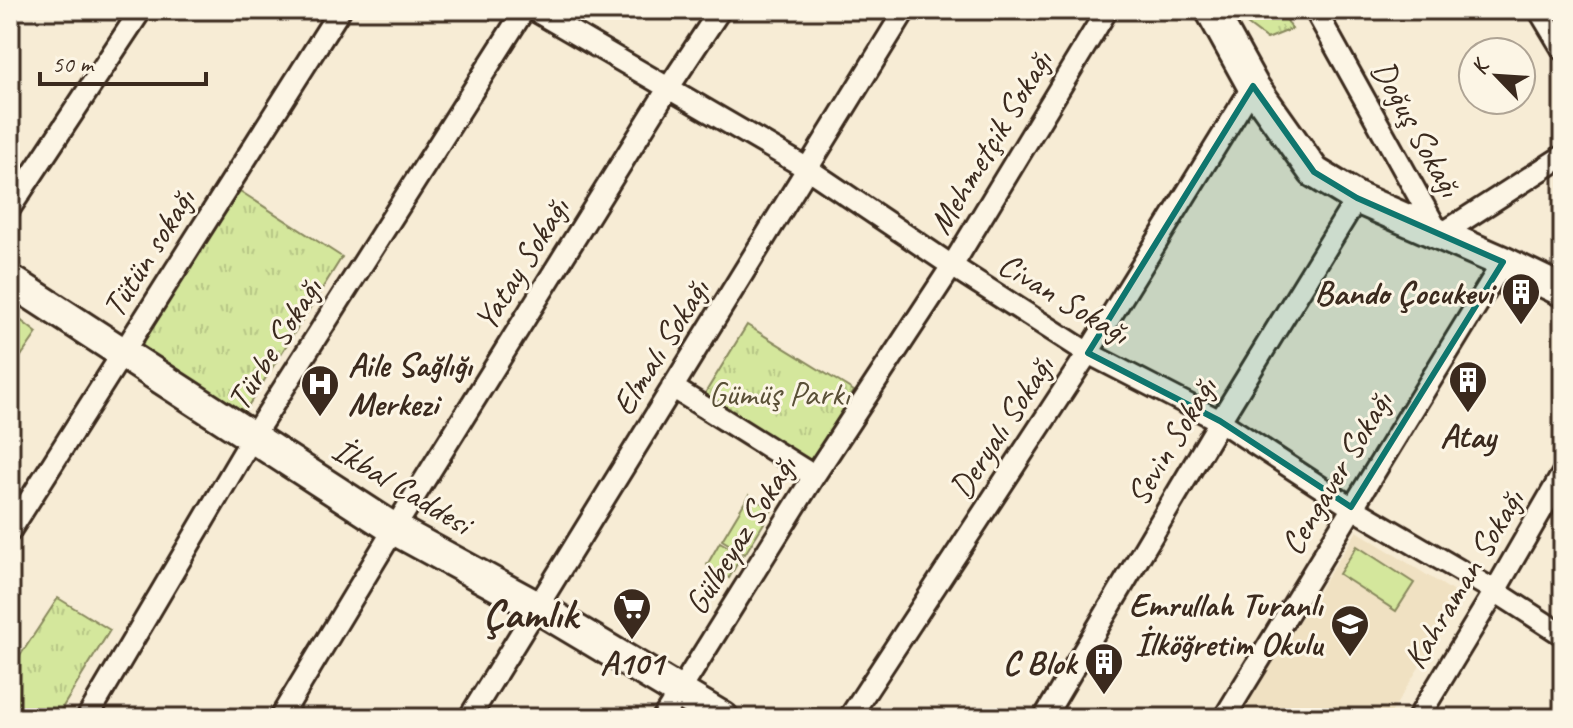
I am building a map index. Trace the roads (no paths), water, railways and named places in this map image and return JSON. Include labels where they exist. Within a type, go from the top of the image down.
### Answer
[{"type":"main road","points":[[1211,10],[1253,86],[1314,172],[1357,198],[1563,291]]},
{"type":"main road","name":"İkbal Caddesi","points":[[10,280],[394,529],[537,607],[723,718]]},
{"type":"street","points":[[10,208],[141,10]]},
{"type":"street","name":"Tütün sokağı","points":[[10,531],[340,10]]},
{"type":"street","name":"Türbe Sokağı","points":[[87,718],[252,438],[524,10]]},
{"type":"street","name":"Civan Sokağı","points":[[534,10],[808,169],[1088,353],[1220,421],[1351,507],[1495,591],[1563,635]]},
{"type":"street","name":"Yatay Sokağı","points":[[280,718],[394,529],[720,10]]},
{"type":"street","name":"Elmalı Sokağı","points":[[469,718],[905,10]]},
{"type":"street","name":"Mehmetçik Sokağı","points":[[952,266],[1107,10]]},
{"type":"street","name":"Doğuş Sokağı","points":[[1315,10],[1440,235]]},
{"type":"street","points":[[1539,10],[1563,50]]},
{"type":"street","name":"Deryalı Sokağı","points":[[849,718],[1088,353],[1253,86]]},
{"type":"street","points":[[1440,235],[1563,156]]},
{"type":"street","name":"Sevin Sokağı","points":[[1044,718],[1357,198]]},
{"type":"street","name":"Cengaver Sokağı","points":[[1224,718],[1503,262]]},
{"type":"street","name":"Gülbeyaz Sokağı","points":[[663,718],[814,476],[952,266]]},
{"type":"street","points":[[672,387],[814,476]]},
{"type":"street","name":"Kahraman Sokağı","points":[[1418,718],[1563,473]]},
{"type":"place","name":"Bando Çocukevi","points":[[1521,326]]},
{"type":"place","name":"Atay","points":[[1468,414]]},
{"type":"place","name":"Aile Sağlığı Merkezi","points":[[320,418]]},
{"type":"place","name":"A101","points":[[632,641]]},
{"type":"place","name":"Emrullah Turanlı İlköğretim Okulu","points":[[1350,658]]},
{"type":"place","name":"C Blok","points":[[1104,696]]},
{"type":"district","name":"Çamlık","points":[[530,614]]},
{"type":"park label","name":"Gümüş Parkı","points":[[779,393]]}]
